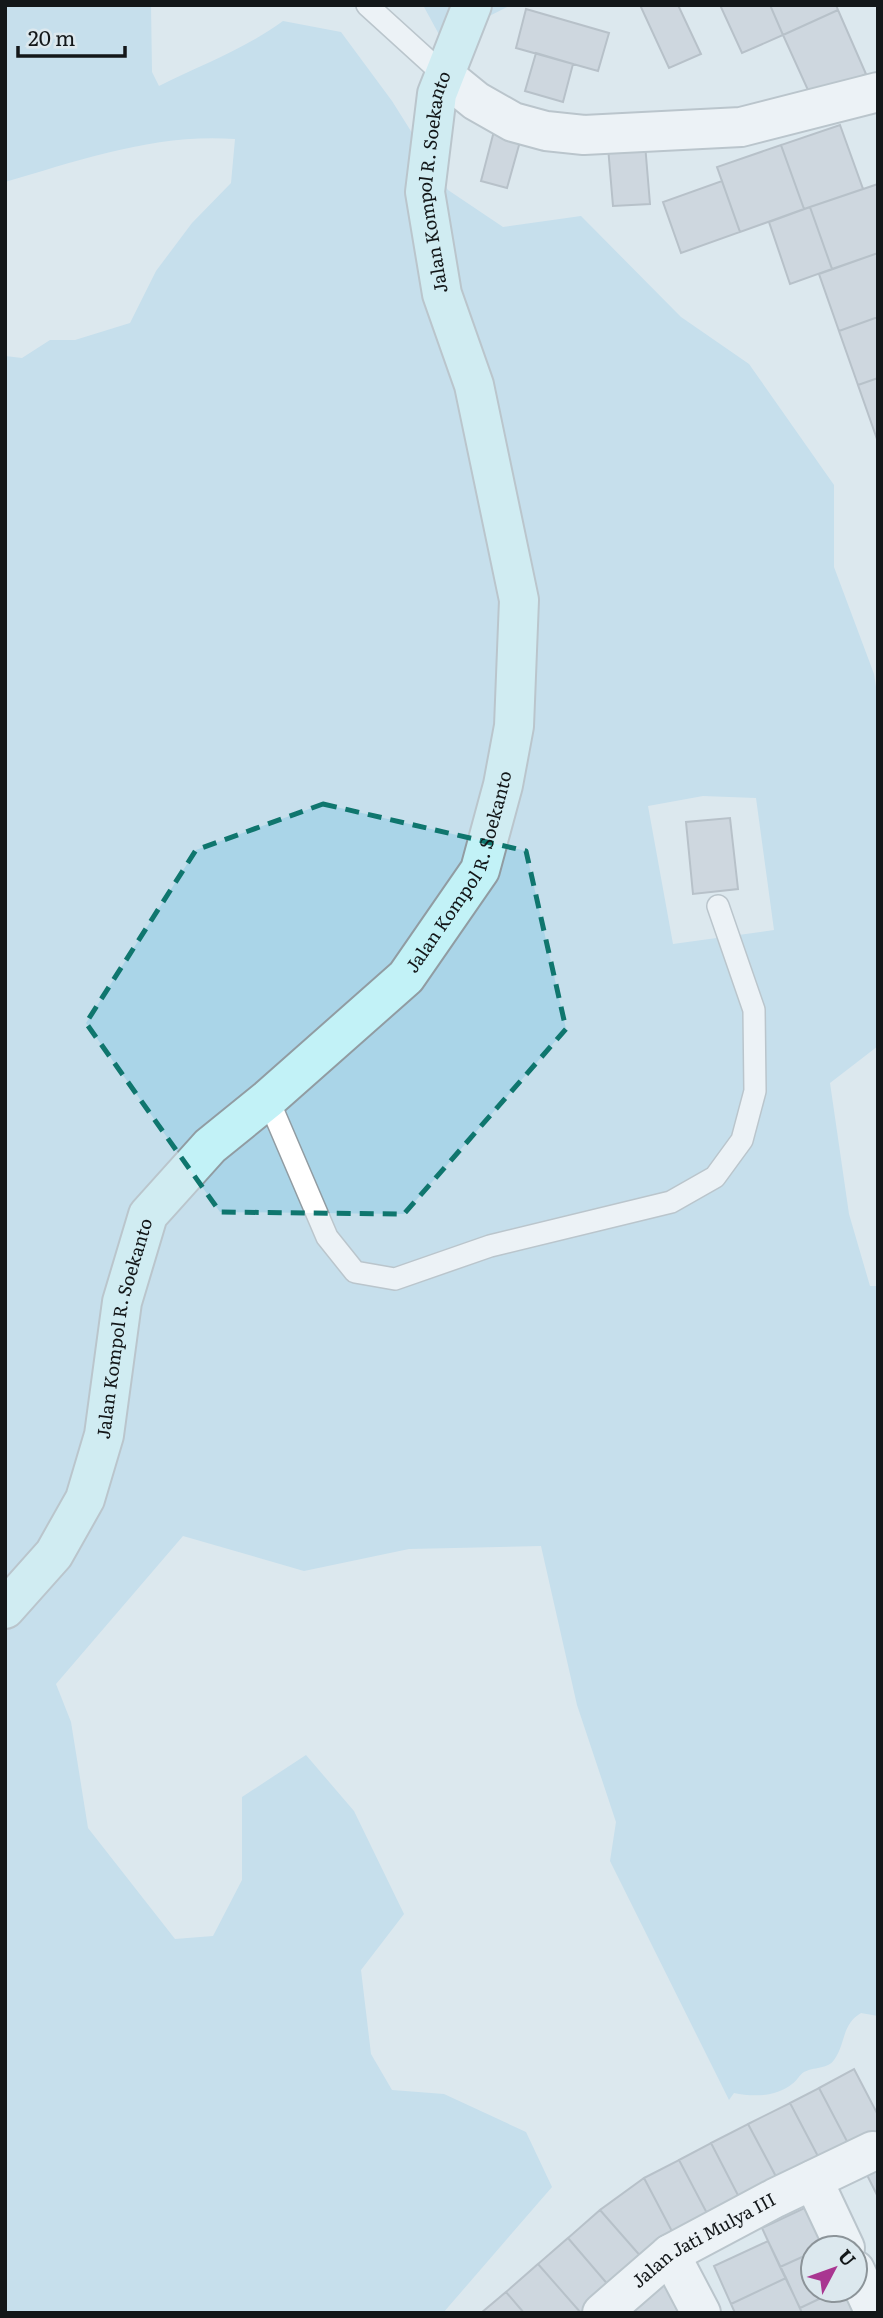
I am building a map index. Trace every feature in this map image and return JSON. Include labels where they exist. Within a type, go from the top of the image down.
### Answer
[{"type":"main road","name":"Jalan Kompol R. Soekanto","points":[[5,1609],[54,1554],[85,1499],[104,1435],[122,1302],[148,1215],[210,1146],[268,1099],[406,977],[480,870],[503,785],[514,726],[519,600],[474,385],[442,294],[425,192],[437,94],[472,5]]},
{"type":"street","points":[[444,75],[476,101],[513,122],[546,131],[584,135],[741,127],[878,92]]},
{"type":"street","name":"Jalan Jati Mulya III","points":[[602,2313],[670,2254],[873,2151]]},
{"type":"street","points":[[813,2180],[838,2234]]},
{"type":"street","points":[[670,2254],[701,2313]]},
{"type":"lane","points":[[366,5],[444,75]]},
{"type":"lane","points":[[268,1099],[327,1237],[355,1272],[395,1279],[490,1246],[671,1202],[715,1177],[742,1140],[755,1091],[754,1010],[718,906]]},
{"type":"highlighted area","points":[[323,804],[526,851],[566,1029],[404,1214],[220,1212],[86,1023],[196,850]]},
{"type":"shaded area","points":[[5,5],[151,5],[152,72],[159,86],[238,48],[283,21],[341,32],[392,101],[448,190],[503,227],[581,216],[681,317],[749,364],[834,485],[834,567],[874,674],[878,700],[878,1046],[830,1083],[849,1214],[870,1286],[878,1286],[878,2016],[861,2013],[855,2018],[847,2029],[838,2054],[828,2065],[804,2072],[794,2083],[772,2094],[734,2093],[729,2100],[610,1861],[616,1822],[577,1705],[541,1546],[409,1549],[304,1571],[183,1536],[56,1684],[71,1722],[88,1828],[175,1939],[213,1936],[242,1880],[242,1797],[306,1755],[354,1811],[404,1914],[361,1970],[371,2054],[392,2090],[444,2094],[526,2132],[552,2187],[443,2313],[5,2313],[5,356],[22,358],[50,340],[75,340],[130,323],[156,271],[192,223],[231,183],[235,139],[206,138],[147,144],[90,157],[5,182]],"holes":[[[703,796],[756,798],[774,930],[673,944],[648,806]]]},
{"type":"shaded area","points":[[423,5],[511,5],[442,40]]},
{"type":"building","points":[[640,5],[678,5],[701,54],[669,68]]},
{"type":"building","points":[[720,5],[770,5],[783,35],[742,53]]},
{"type":"building","points":[[770,5],[836,5],[838,10],[783,35]]},
{"type":"building","points":[[526,9],[609,33],[598,71],[516,48]]},
{"type":"building","points":[[838,10],[866,74],[812,99],[783,35]]},
{"type":"building","points":[[536,53],[573,64],[563,102],[525,91]]},
{"type":"building","points":[[840,125],[863,189],[804,209],[781,145]]},
{"type":"building","points":[[494,131],[521,138],[507,188],[481,181]]},
{"type":"building","points":[[645,144],[650,204],[613,206],[608,147]]},
{"type":"building","points":[[781,145],[804,209],[740,232],[717,167]]},
{"type":"building","points":[[722,181],[740,232],[681,253],[663,202]]},
{"type":"building","points":[[878,184],[878,253],[832,269],[810,207]]},
{"type":"building","points":[[810,207],[832,269],[790,284],[769,222]]},
{"type":"building","points":[[878,253],[878,317],[839,331],[819,274]]},
{"type":"building","points":[[878,317],[878,378],[858,385],[839,331]]},
{"type":"building","points":[[878,378],[878,442],[858,385]]},
{"type":"building","points":[[730,818],[738,889],[693,894],[686,822]]},
{"type":"building","points":[[854,2069],[878,2115],[878,2133],[850,2147],[819,2088]]},
{"type":"building","points":[[819,2088],[850,2147],[821,2162],[790,2103]]},
{"type":"building","points":[[790,2103],[821,2162],[780,2184],[748,2124]]},
{"type":"building","points":[[748,2124],[780,2184],[742,2203],[711,2143]]},
{"type":"building","points":[[711,2143],[742,2203],[710,2219],[679,2160]]},
{"type":"building","points":[[679,2160],[710,2219],[675,2237],[644,2178]]},
{"type":"building","points":[[878,2165],[878,2197],[865,2171]]},
{"type":"building","points":[[644,2178],[675,2237],[643,2259],[600,2210]]},
{"type":"building","points":[[813,2204],[826,2234],[799,2234],[799,2258],[780,2267],[762,2228]]},
{"type":"building","points":[[600,2210],[643,2259],[610,2287],[568,2238]]},
{"type":"building","points":[[568,2238],[610,2287],[581,2313],[538,2264]]},
{"type":"building","points":[[768,2241],[786,2278],[731,2304],[714,2266]]},
{"type":"building","points":[[799,2258],[799,2304],[808,2304],[800,2308],[780,2267]]},
{"type":"building","points":[[538,2264],[581,2313],[524,2313],[506,2292]]},
{"type":"building","points":[[786,2278],[802,2313],[735,2313],[731,2304]]},
{"type":"building","points":[[665,2283],[689,2313],[630,2313]]},
{"type":"building","points":[[506,2292],[524,2313],[481,2313]]},
{"type":"building","points":[[808,2304],[860,2304],[864,2313],[802,2313],[800,2308]]}]
